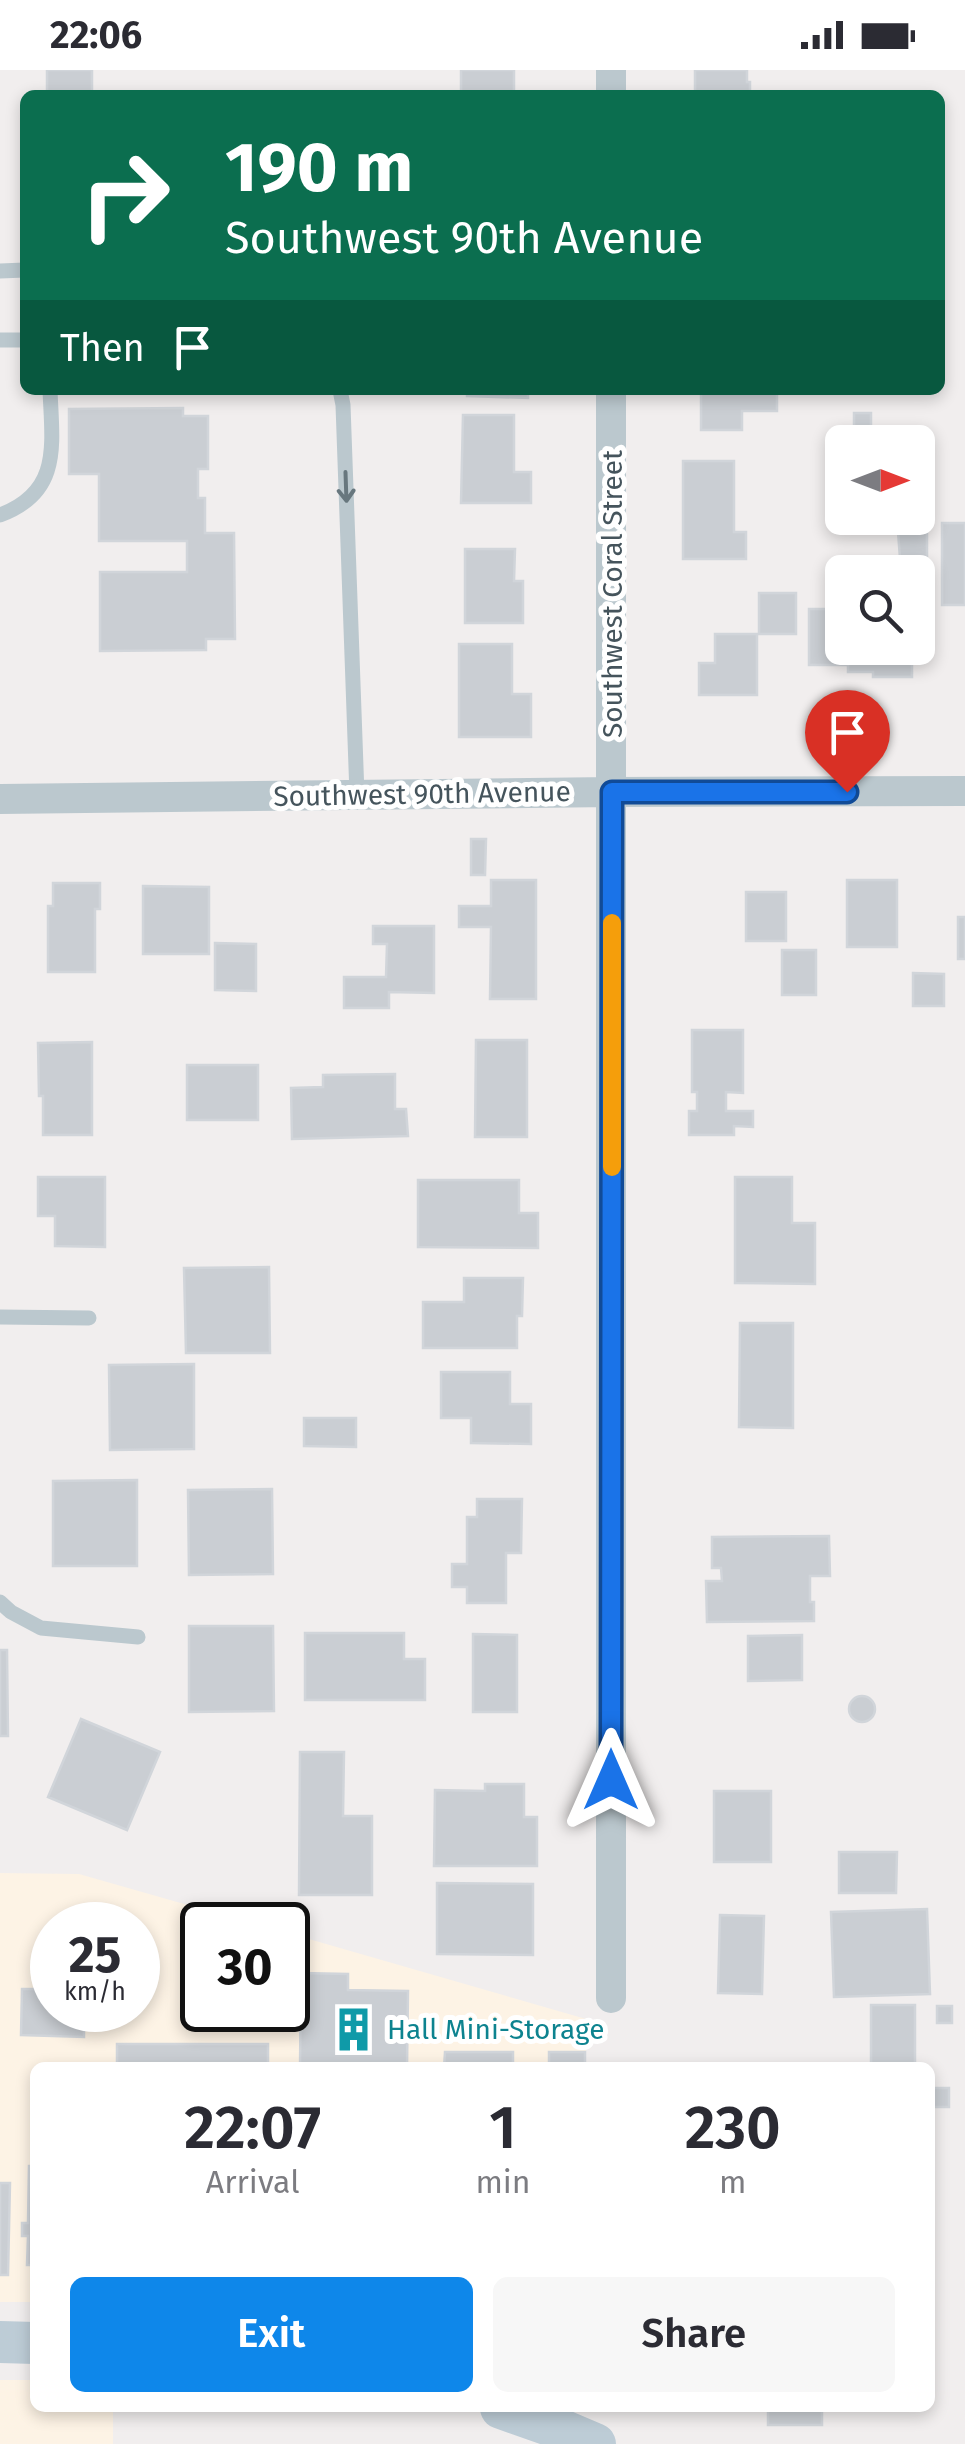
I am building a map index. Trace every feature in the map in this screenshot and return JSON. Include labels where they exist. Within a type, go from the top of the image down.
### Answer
[{"type":"main road","points":[[0,2342],[30,2343]]},
{"type":"main road","points":[[513,2412],[595,2444]]},
{"type":"street","name":"Southwest Coral Street","points":[[611,395],[611,1998]]},
{"type":"street","name":"Southwest 90th Avenue","points":[[0,799],[965,791]]},
{"type":"lane","points":[[0,515],[36,493],[49,470],[50,395]]},
{"type":"lane","points":[[341,395],[357,795]]},
{"type":"lane","points":[[0,1317],[89,1318]]},
{"type":"lane","points":[[0,1602],[40,1628],[138,1637]]},
{"type":"shaded area","points":[[0,1873],[79,1874],[180,1903],[180,2032],[310,2032],[310,1939],[586,2019],[586,2062],[30,2062],[30,2302],[0,2302]]},
{"type":"shaded area","points":[[0,2380],[30,2380],[30,2412],[113,2412],[113,2444],[0,2444]]},
{"type":"building","points":[[47,70],[92,70],[92,90],[47,90]]},
{"type":"building","points":[[461,70],[514,70],[514,90],[461,90]]},
{"type":"building","points":[[695,70],[747,70],[750,90],[695,90]]},
{"type":"building","points":[[528,395],[528,398],[467,396]]},
{"type":"building","points":[[701,395],[777,395],[777,411],[742,411],[742,430],[701,430]]},
{"type":"building","points":[[183,408],[183,416],[208,416],[208,469],[198,469],[198,498],[205,498],[205,533],[234,533],[235,639],[206,639],[206,650],[100,651],[100,572],[187,572],[187,541],[99,541],[99,474],[69,474],[69,409]]},
{"type":"building","points":[[854,413],[871,413],[871,425],[854,425]]},
{"type":"building","points":[[463,415],[514,415],[514,472],[531,472],[531,503],[461,503]]},
{"type":"building","points":[[683,461],[734,461],[734,532],[746,532],[746,559],[683,559]]},
{"type":"building","points":[[942,523],[965,523],[965,605],[942,605]]},
{"type":"building","points":[[898,535],[927,535],[927,555],[900,555]]},
{"type":"building","points":[[465,549],[515,549],[514,581],[523,581],[523,623],[465,623]]},
{"type":"building","points":[[759,593],[796,593],[796,634],[759,634]]},
{"type":"building","points":[[809,609],[825,609],[825,665],[809,665]]},
{"type":"building","points":[[715,634],[757,634],[757,695],[699,695],[699,663],[715,663]]},
{"type":"building","points":[[459,644],[512,644],[512,694],[531,694],[531,737],[459,737]]},
{"type":"building","points":[[848,665],[912,665],[912,677],[873,677],[873,672],[848,672]]},
{"type":"building","points":[[471,839],[486,839],[485,875],[471,875]]},
{"type":"building","points":[[491,880],[536,880],[536,999],[490,999],[491,927],[459,927],[459,906],[491,906]]},
{"type":"building","points":[[847,880],[897,880],[897,947],[847,947]]},
{"type":"building","points":[[53,883],[100,883],[100,909],[95,909],[95,972],[48,972],[48,906],[53,906]]},
{"type":"building","points":[[143,886],[209,887],[209,954],[143,954]]},
{"type":"building","points":[[746,892],[786,892],[786,941],[746,941]]},
{"type":"building","points":[[958,917],[965,917],[965,959],[958,959]]},
{"type":"building","points":[[373,926],[434,926],[434,993],[389,992],[389,1008],[344,1008],[344,977],[386,977],[387,944],[373,944]]},
{"type":"building","points":[[215,943],[256,944],[256,991],[215,990]]},
{"type":"building","points":[[782,950],[816,950],[816,995],[782,995]]},
{"type":"building","points":[[913,973],[944,974],[944,1006],[913,1006]]},
{"type":"building","points":[[692,1030],[743,1030],[743,1093],[726,1092],[726,1111],[753,1111],[753,1127],[734,1126],[734,1135],[689,1135],[689,1111],[697,1111],[697,1092],[692,1092]]},
{"type":"building","points":[[476,1040],[527,1040],[527,1137],[475,1137]]},
{"type":"building","points":[[92,1042],[92,1135],[43,1135],[38,1043]]},
{"type":"building","points":[[187,1065],[258,1065],[258,1120],[187,1120]]},
{"type":"building","points":[[395,1074],[395,1109],[406,1109],[408,1136],[292,1139],[291,1088],[323,1087],[323,1075]]},
{"type":"building","points":[[38,1177],[105,1177],[105,1247],[55,1246],[55,1216],[38,1216]]},
{"type":"building","points":[[735,1177],[792,1177],[792,1223],[815,1223],[815,1284],[735,1283]]},
{"type":"building","points":[[418,1180],[519,1180],[519,1213],[538,1213],[538,1248],[418,1247]]},
{"type":"building","points":[[269,1267],[270,1353],[186,1353],[184,1268]]},
{"type":"building","points":[[464,1278],[523,1278],[517,1348],[423,1348],[423,1302],[464,1302]]},
{"type":"building","points":[[740,1323],[793,1323],[793,1428],[739,1427]]},
{"type":"building","points":[[194,1364],[194,1449],[110,1450],[109,1365]]},
{"type":"building","points":[[441,1372],[510,1372],[510,1404],[531,1404],[531,1444],[471,1443],[471,1418],[441,1418]]},
{"type":"building","points":[[304,1418],[356,1418],[356,1447],[304,1446]]},
{"type":"building","points":[[137,1480],[137,1566],[53,1566],[53,1481]]},
{"type":"building","points":[[272,1489],[273,1574],[189,1575],[188,1490]]},
{"type":"building","points":[[477,1499],[522,1499],[521,1553],[506,1553],[506,1603],[467,1603],[467,1587],[452,1587],[452,1564],[467,1564],[467,1517],[477,1517]]},
{"type":"building","points":[[829,1536],[830,1576],[810,1576],[814,1621],[707,1622],[706,1581],[722,1581],[721,1568],[712,1568],[712,1537]]},
{"type":"building","points":[[189,1626],[273,1626],[274,1711],[189,1712]]},
{"type":"building","points":[[305,1633],[404,1633],[404,1659],[425,1659],[425,1700],[305,1700]]},
{"type":"building","points":[[473,1634],[517,1635],[517,1712],[473,1712]]},
{"type":"building","points":[[802,1635],[802,1680],[748,1681],[748,1636]]},
{"type":"building","points":[[0,1650],[7,1650],[8,1736],[0,1736]]},
{"type":"building","points":[[862,1696],[871,1700],[875,1709],[871,1718],[862,1722],[853,1718],[849,1709],[853,1700]]},
{"type":"building","points":[[81,1719],[160,1752],[127,1830],[48,1797]]},
{"type":"building","points":[[300,1752],[344,1752],[343,1816],[372,1816],[372,1895],[299,1895]]},
{"type":"building","points":[[485,1784],[524,1784],[524,1817],[537,1817],[537,1866],[434,1866],[435,1790],[485,1791]]},
{"type":"building","points":[[714,1791],[771,1791],[771,1862],[714,1862]]},
{"type":"building","points":[[839,1852],[897,1852],[896,1893],[839,1893]]},
{"type":"building","points":[[437,1883],[533,1884],[533,1955],[437,1954]]},
{"type":"building","points":[[927,1909],[930,1994],[834,1997],[831,1912]]},
{"type":"building","points":[[720,1915],[764,1916],[762,1994],[718,1993]]},
{"type":"building","name":"Hall Mini-Storage","points":[[310,1973],[348,1974],[348,1990],[408,1991],[407,2062],[300,2062],[300,2032],[310,2032]]},
{"type":"building","points":[[22,1989],[30,1989],[30,2032],[84,2032],[84,2037],[21,2035]]},
{"type":"building","points":[[871,2005],[915,2005],[915,2062],[871,2062]]},
{"type":"building","points":[[937,2006],[952,2006],[952,2023],[937,2023]]},
{"type":"building","points":[[117,2044],[268,2044],[268,2062],[117,2062]]},
{"type":"building","name":"Hall Mini-Storage","points":[[445,2052],[513,2052],[513,2062],[444,2062]]},
{"type":"building","name":"Hall Mini-Storage","points":[[549,2052],[585,2052],[585,2062],[549,2062]]},
{"type":"building","points":[[935,2088],[949,2088],[949,2107],[935,2107]]},
{"type":"building","points":[[30,2166],[30,2265],[28,2236],[22,2236],[22,2223],[28,2223]]},
{"type":"building","points":[[0,2183],[10,2183],[8,2275],[0,2275]]},
{"type":"building","points":[[768,2412],[822,2412],[822,2425],[768,2425]]},
{"type":"slow traffic","points":[[612,923],[612,1167]]},
{"type":"place","name":"Hall Mini-Storage","points":[[354,2029]]},
{"type":"route","points":[[611,1780],[612,792],[847,792]]}]
